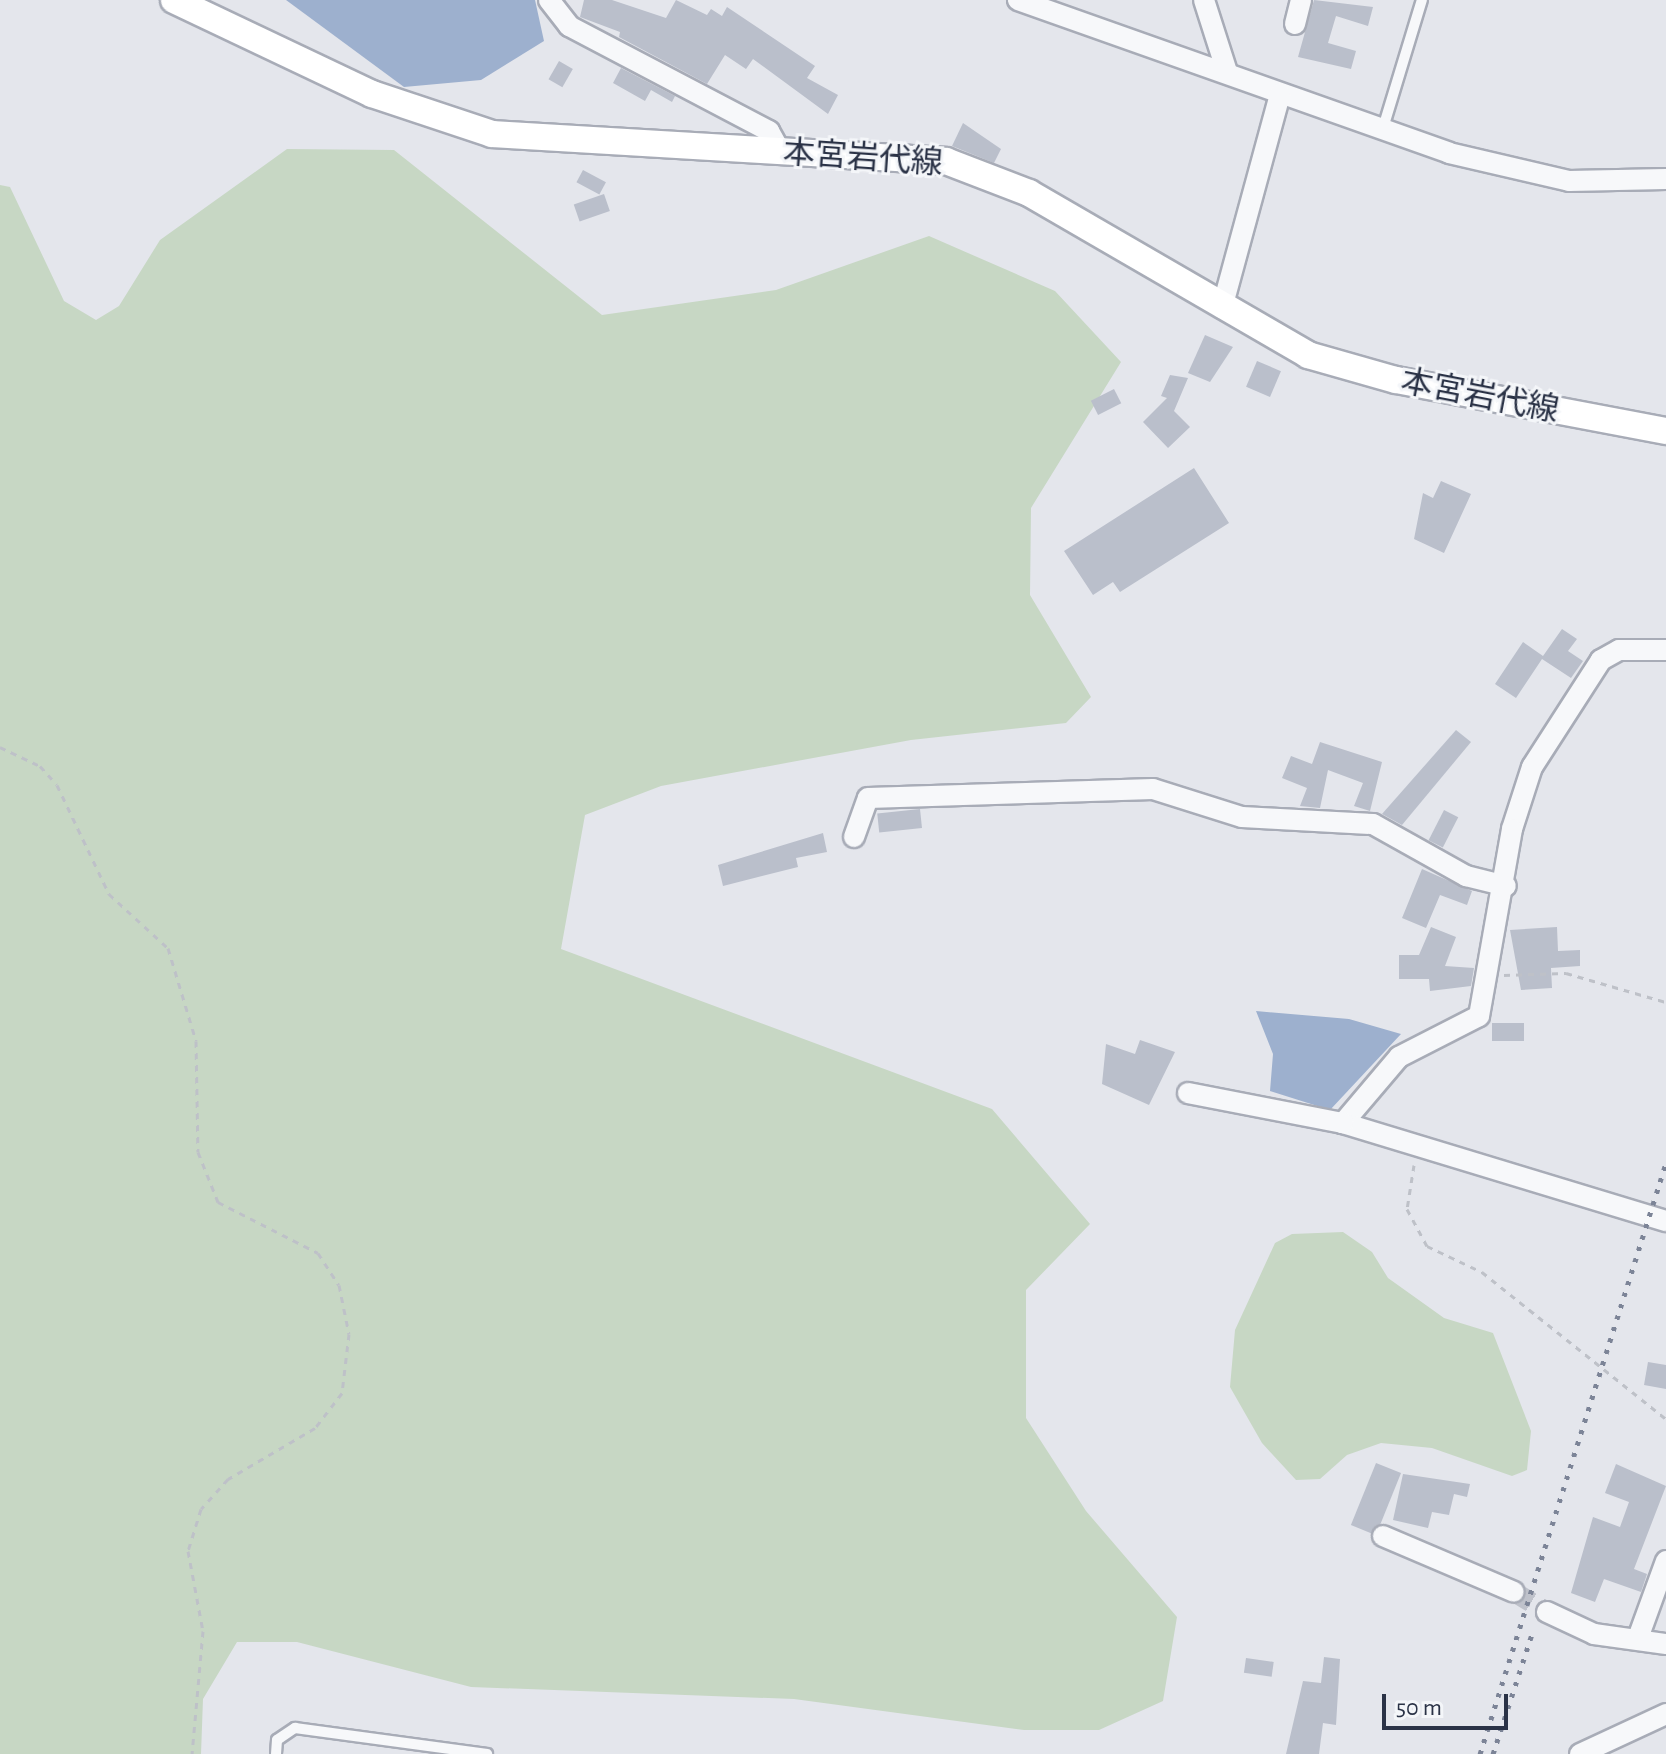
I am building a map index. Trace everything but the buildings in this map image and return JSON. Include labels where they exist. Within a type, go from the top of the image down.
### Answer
[{"type":"main road","name":"本宮岩代線","points":[[174,0],[372,94],[464,128],[576,144],[904,155],[988,174],[1308,355],[1363,372],[1666,431]]},
{"type":"street","points":[[549,0],[569,26],[769,131],[780,151]]},
{"type":"street","points":[[1018,0],[1449,153],[1569,181],[1666,179]]},
{"type":"street","points":[[1204,0],[1227,72]]},
{"type":"street","points":[[1295,24],[1301,0]]},
{"type":"street","points":[[1222,308],[1280,94]]},
{"type":"street","points":[[1343,1123],[1399,1057],[1479,1016],[1492,975],[1524,788],[1601,660],[1619,650],[1666,650]]},
{"type":"street","points":[[854,837],[868,798],[1153,789],[1242,817],[1373,824],[1466,876],[1506,886]]},
{"type":"street","points":[[1188,1093],[1343,1123],[1666,1221]]},
{"type":"street","points":[[1383,1536],[1514,1592]]},
{"type":"street","points":[[1638,1638],[1666,1561]]},
{"type":"street","points":[[1547,1612],[1577,1629],[1666,1644]]},
{"type":"street","points":[[1580,1754],[1666,1714]]},
{"type":"lane","points":[[1383,128],[1422,0]]},
{"type":"lane","points":[[276,1754],[277,1740],[295,1728],[487,1754]]},
{"type":"path","points":[[0,747],[40,766],[57,785],[109,894],[168,948],[196,1041],[198,1152],[218,1202],[318,1253],[339,1285],[349,1334],[342,1393],[315,1428],[228,1479],[201,1509],[188,1551],[203,1631],[192,1754]]},
{"type":"path","points":[[1492,975],[1566,973],[1666,1002]]},
{"type":"path","points":[[1419,1148],[1407,1209],[1427,1246],[1482,1272],[1666,1419]]},
{"type":"green space","points":[[287,149],[394,150],[602,315],[776,290],[929,236],[1055,291],[1121,362],[1031,508],[1030,595],[1091,697],[1066,723],[911,740],[661,786],[585,815],[561,949],[992,1109],[1090,1224],[1026,1290],[1026,1418],[1086,1511],[1177,1617],[1163,1701],[1099,1730],[1024,1730],[794,1699],[471,1687],[297,1642],[237,1642],[203,1699],[201,1754],[0,1754],[0,185],[10,187],[64,301],[96,320],[119,306],[160,240]]},
{"type":"green space","points":[[1343,1232],[1372,1252],[1388,1278],[1444,1318],[1493,1333],[1531,1431],[1527,1470],[1512,1476],[1432,1448],[1381,1443],[1347,1455],[1320,1479],[1296,1480],[1262,1443],[1230,1387],[1235,1330],[1275,1243],[1292,1234]]},
{"type":"water","points":[[286,0],[535,0],[544,41],[481,80],[404,87]]},
{"type":"water","points":[[1256,1011],[1349,1019],[1401,1034],[1330,1110],[1270,1091],[1273,1054]]},
{"type":"tunnel","points":[[1514,1592],[1547,1612]]},
{"type":"railway","points":[[1480,1754],[1666,1163]]},
{"type":"railway","points":[[1493,1754],[1533,1631]]}]
